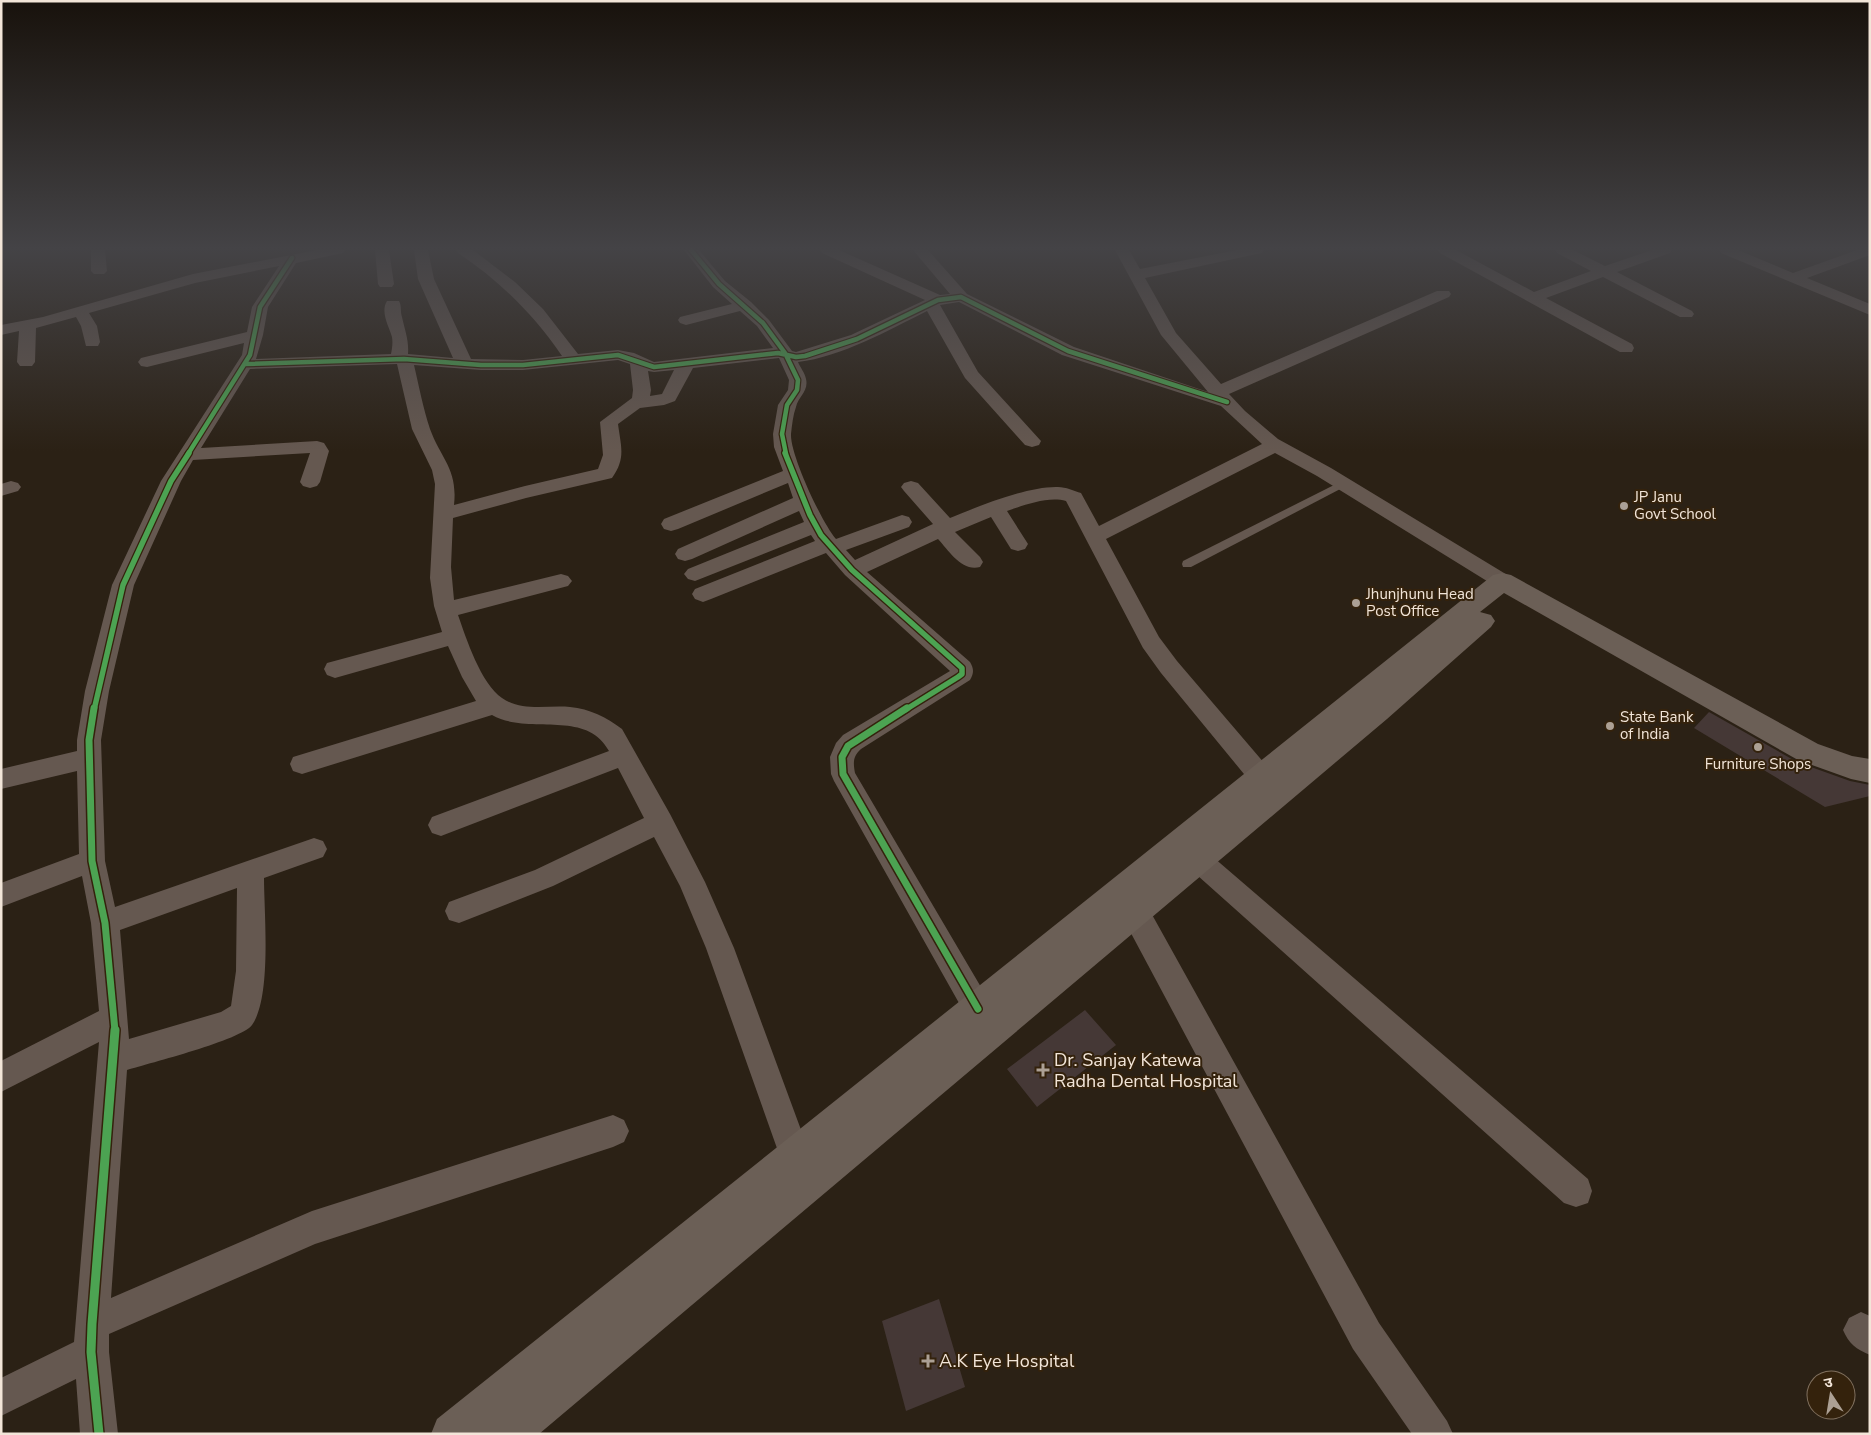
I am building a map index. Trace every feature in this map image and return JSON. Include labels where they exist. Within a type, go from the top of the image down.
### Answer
[{"type":"highway","points":[[1509,586],[1808,752],[1851,767],[1870,771]]},
{"type":"highway","points":[[505,1434],[1129,901],[1262,778],[1509,586]]},
{"type":"highway","points":[[452,1434],[978,1009],[1129,901],[1197,859],[1377,712],[1509,586]]},
{"type":"street","points":[[1,330],[58,317]]},
{"type":"street","points":[[84,317],[89,326],[92,342]]},
{"type":"street","points":[[99,1434],[92,1338],[115,1031],[105,923],[92,861],[88,740],[97,691],[123,585],[171,482],[250,355],[258,317]]},
{"type":"street","points":[[394,317],[400,340],[401,359],[421,429],[443,476],[445,495],[442,583],[446,610],[475,680],[483,694],[494,705],[506,710],[526,715],[586,718],[604,726],[613,736],[692,882],[720,948],[795,1157]]},
{"type":"street","points":[[443,317],[464,364]]},
{"type":"street","points":[[542,317],[552,328],[573,359]]},
{"type":"street","points":[[686,320],[697,317]]},
{"type":"street","points":[[758,317],[785,353],[799,384],[787,405],[782,434],[784,447],[804,501],[825,539],[852,570],[962,670],[962,674],[958,677],[852,742],[843,750],[840,761],[847,781],[978,1009]]},
{"type":"street","points":[[245,364],[401,359],[464,364],[523,365],[618,355],[632,357],[654,367],[785,353],[801,357],[842,345],[903,317]]},
{"type":"street","points":[[943,317],[972,374],[1032,441]]},
{"type":"street","points":[[1001,317],[1068,351],[1213,399],[1222,397],[1394,317]]},
{"type":"street","points":[[1159,317],[1169,335],[1222,397],[1239,415],[1275,445],[1509,586]]},
{"type":"street","points":[[1570,317],[1626,348]]},
{"type":"street","points":[[26,362],[28,325]]},
{"type":"street","points":[[147,362],[255,336]]},
{"type":"street","points":[[638,360],[642,390],[638,403]]},
{"type":"street","points":[[443,514],[605,474],[611,464],[613,450],[609,422],[638,403],[664,400],[669,397],[686,364]]},
{"type":"street","points":[[1095,536],[1275,445]]},
{"type":"street","points":[[188,454],[317,448],[320,451],[310,482]]},
{"type":"street","points":[[671,524],[793,474]]},
{"type":"street","points":[[911,487],[973,562]]},
{"type":"street","points":[[852,570],[943,528],[995,508],[1030,498],[1068,492],[1074,497],[1151,642],[1169,667],[1262,778]]},
{"type":"street","points":[[685,554],[804,501]]},
{"type":"street","points":[[995,508],[1018,544]]},
{"type":"street","points":[[695,574],[825,539],[902,522]]},
{"type":"street","points":[[703,594],[825,539]]},
{"type":"street","points":[[446,610],[561,581]]},
{"type":"street","points":[[336,669],[456,636]]},
{"type":"street","points":[[302,764],[494,705]]},
{"type":"street","points":[[441,825],[624,756]]},
{"type":"street","points":[[1,779],[89,758]]},
{"type":"street","points":[[458,912],[544,878],[661,822]]},
{"type":"street","points":[[105,923],[314,850]]},
{"type":"street","points":[[1197,859],[1576,1191]]},
{"type":"street","points":[[1,895],[92,861]]},
{"type":"street","points":[[113,1059],[228,1024],[242,1016],[247,1004],[250,971],[251,872]]},
{"type":"street","points":[[1129,901],[1366,1336],[1434,1434]]},
{"type":"street","points":[[1,1077],[113,1019]]},
{"type":"street","points":[[1,1398],[92,1338],[312,1228],[613,1131]]},
{"type":"lane","points":[[1187,564],[1342,484]]},
{"type":"building","name":"Furniture Shops","points":[[1709,712],[1797,762],[1850,781],[1870,785],[1870,796],[1825,807],[1694,728]]},
{"type":"building","points":[[1085,1010],[1116,1045],[1037,1107],[1007,1069]]},
{"type":"building","points":[[939,1299],[965,1387],[906,1411],[882,1321]]},
{"type":"cycle path","points":[[99,1434],[91,1352],[92,1324],[115,1031],[105,923],[92,861],[89,740],[97,691],[123,585],[171,481],[250,355],[258,317]]},
{"type":"cycle path","points":[[756,317],[763,323],[785,353],[798,380],[797,390],[787,405],[782,434],[783,447],[810,515],[821,535],[852,570],[962,668],[962,674],[958,677],[852,742],[843,753],[841,765],[843,774],[978,1009]]},
{"type":"cycle path","points":[[245,364],[404,359],[481,365],[523,365],[618,355],[654,367],[778,353],[796,357],[805,356],[857,339],[903,317]]},
{"type":"cycle path","points":[[1001,317],[1068,351],[1227,402]]},
{"type":"place","name":"JP Janu Govt School","points":[[1624,506]]},
{"type":"place","name":"Jhunjhunu Head Post Office","points":[[1356,603]]},
{"type":"place","name":"State Bank of India","points":[[1610,726]]},
{"type":"place","name":"Furniture Shops","points":[[1758,747]]},
{"type":"place","name":"Dr. Sanjay Katewa Radha Dental Hospital","points":[[1043,1070]]},
{"type":"place","name":"A.K Eye Hospital","points":[[928,1361]]}]
